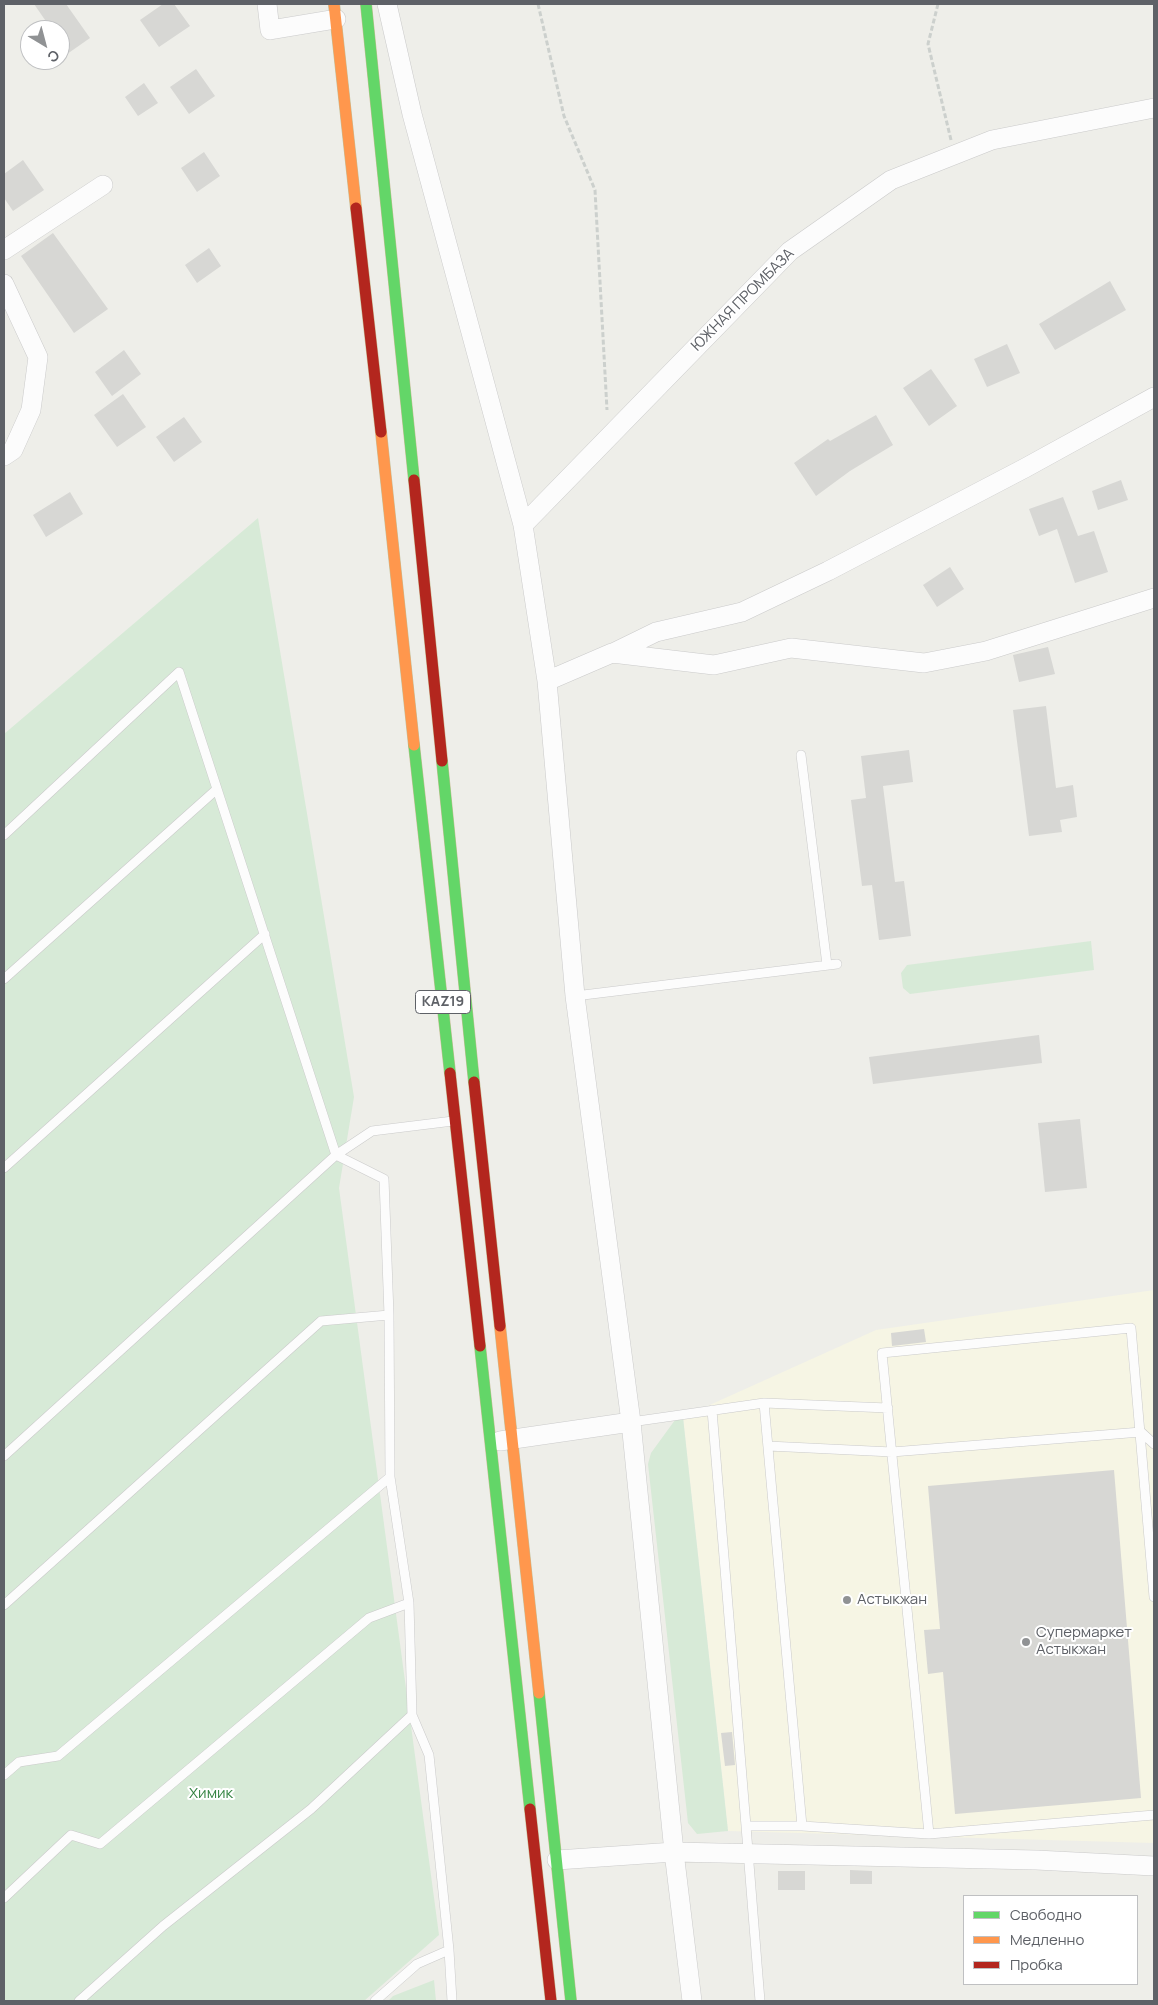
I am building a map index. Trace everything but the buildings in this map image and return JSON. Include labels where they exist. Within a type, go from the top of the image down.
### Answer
[{"type":"highway","name":"KAZ19","points":[[366,4],[467,1119],[491,1442],[551,2001]]},
{"type":"highway","name":"KAZ19","points":[[335,11],[467,1119],[512,1440],[571,2001]]},
{"type":"street","points":[[267,4],[270,30],[335,11]]},
{"type":"street","points":[[387,4],[412,114],[523,525],[547,682],[575,996],[630,1422],[674,1852],[692,2001]]},
{"type":"street","name":"ЮЖНАЯ ПРОМБАЗА","points":[[523,525],[790,251],[890,180],[992,140],[1154,108]]},
{"type":"street","points":[[4,250],[103,185]]},
{"type":"street","points":[[4,284],[38,357],[30,410],[13,450],[4,456]]},
{"type":"street","points":[[547,682],[656,632],[742,612],[820,575],[1026,468],[1154,397]]},
{"type":"street","points":[[612,653],[714,665],[791,648],[924,663],[986,651],[1154,598]]},
{"type":"street","points":[[491,1442],[630,1422]]},
{"type":"street","points":[[557,1860],[674,1852],[1036,1860],[1154,1866]]},
{"type":"lane","points":[[4,835],[179,672],[336,1155],[384,1179],[389,1315],[390,1477],[410,1604],[412,1715],[429,1755],[449,1950],[452,2001]]},
{"type":"lane","points":[[575,996],[832,964],[802,755]]},
{"type":"lane","points":[[4,979],[217,789]]},
{"type":"lane","points":[[4,1168],[265,934]]},
{"type":"lane","points":[[4,1456],[336,1155],[372,1131],[467,1119]]},
{"type":"lane","points":[[4,1605],[321,1321],[389,1315]]},
{"type":"lane","points":[[929,1834],[882,1353],[1131,1328],[1154,1598]]},
{"type":"lane","points":[[630,1422],[764,1402],[888,1408]]},
{"type":"lane","points":[[764,1402],[802,1826]]},
{"type":"lane","points":[[712,1410],[760,2001]]},
{"type":"lane","points":[[768,1446],[892,1452],[1141,1432],[1154,1444]]},
{"type":"lane","points":[[4,1775],[19,1762],[58,1756],[390,1477]]},
{"type":"lane","points":[[4,1898],[71,1835],[100,1844],[369,1618],[410,1604]]},
{"type":"lane","points":[[79,2001],[163,1926],[311,1809],[412,1715]]},
{"type":"lane","points":[[746,1826],[802,1826],[929,1834],[1154,1816]]},
{"type":"lane","points":[[375,2001],[417,1964],[449,1950]]},
{"type":"path","points":[[538,4],[564,116],[595,190],[607,410]]},
{"type":"path","points":[[938,4],[928,44],[954,155]]},
{"type":"shaded area","points":[[1154,1290],[1154,1843],[728,1831],[683,1417],[876,1330]]},
{"type":"green space","name":"Химик","points":[[258,518],[354,1097],[339,1188],[439,1935],[364,2001],[4,2001],[4,734]]},
{"type":"green space","points":[[1091,941],[1094,970],[910,994],[903,988],[901,973],[907,965]]},
{"type":"green space","points":[[683,1417],[728,1831],[697,1834],[688,1823],[648,1464],[651,1453],[675,1420]]},
{"type":"green space","points":[[434,1980],[436,2001],[388,2001],[393,1996]]},
{"type":"traffic: fast","points":[[366,4],[414,480]]},
{"type":"traffic: fast","points":[[414,745],[450,1073]]},
{"type":"traffic: fast","points":[[442,761],[474,1082]]},
{"type":"traffic: fast","points":[[480,1346],[530,1809]]},
{"type":"traffic: fast","points":[[539,1693],[571,2001]]},
{"type":"traffic: slow","points":[[334,4],[356,208]]},
{"type":"traffic: slow","points":[[381,432],[414,745]]},
{"type":"traffic: slow","points":[[500,1326],[539,1693]]},
{"type":"traffic: jam","points":[[356,208],[381,432]]},
{"type":"traffic: jam","points":[[414,480],[442,761]]},
{"type":"traffic: jam","points":[[450,1073],[480,1346]]},
{"type":"traffic: jam","points":[[474,1082],[500,1326]]},
{"type":"traffic: jam","points":[[530,1809],[551,2001]]},
{"type":"place","name":"Астыкжан","points":[[847,1600]]},
{"type":"place","name":"Супермаркет Астыкжан","points":[[1026,1642]]}]
